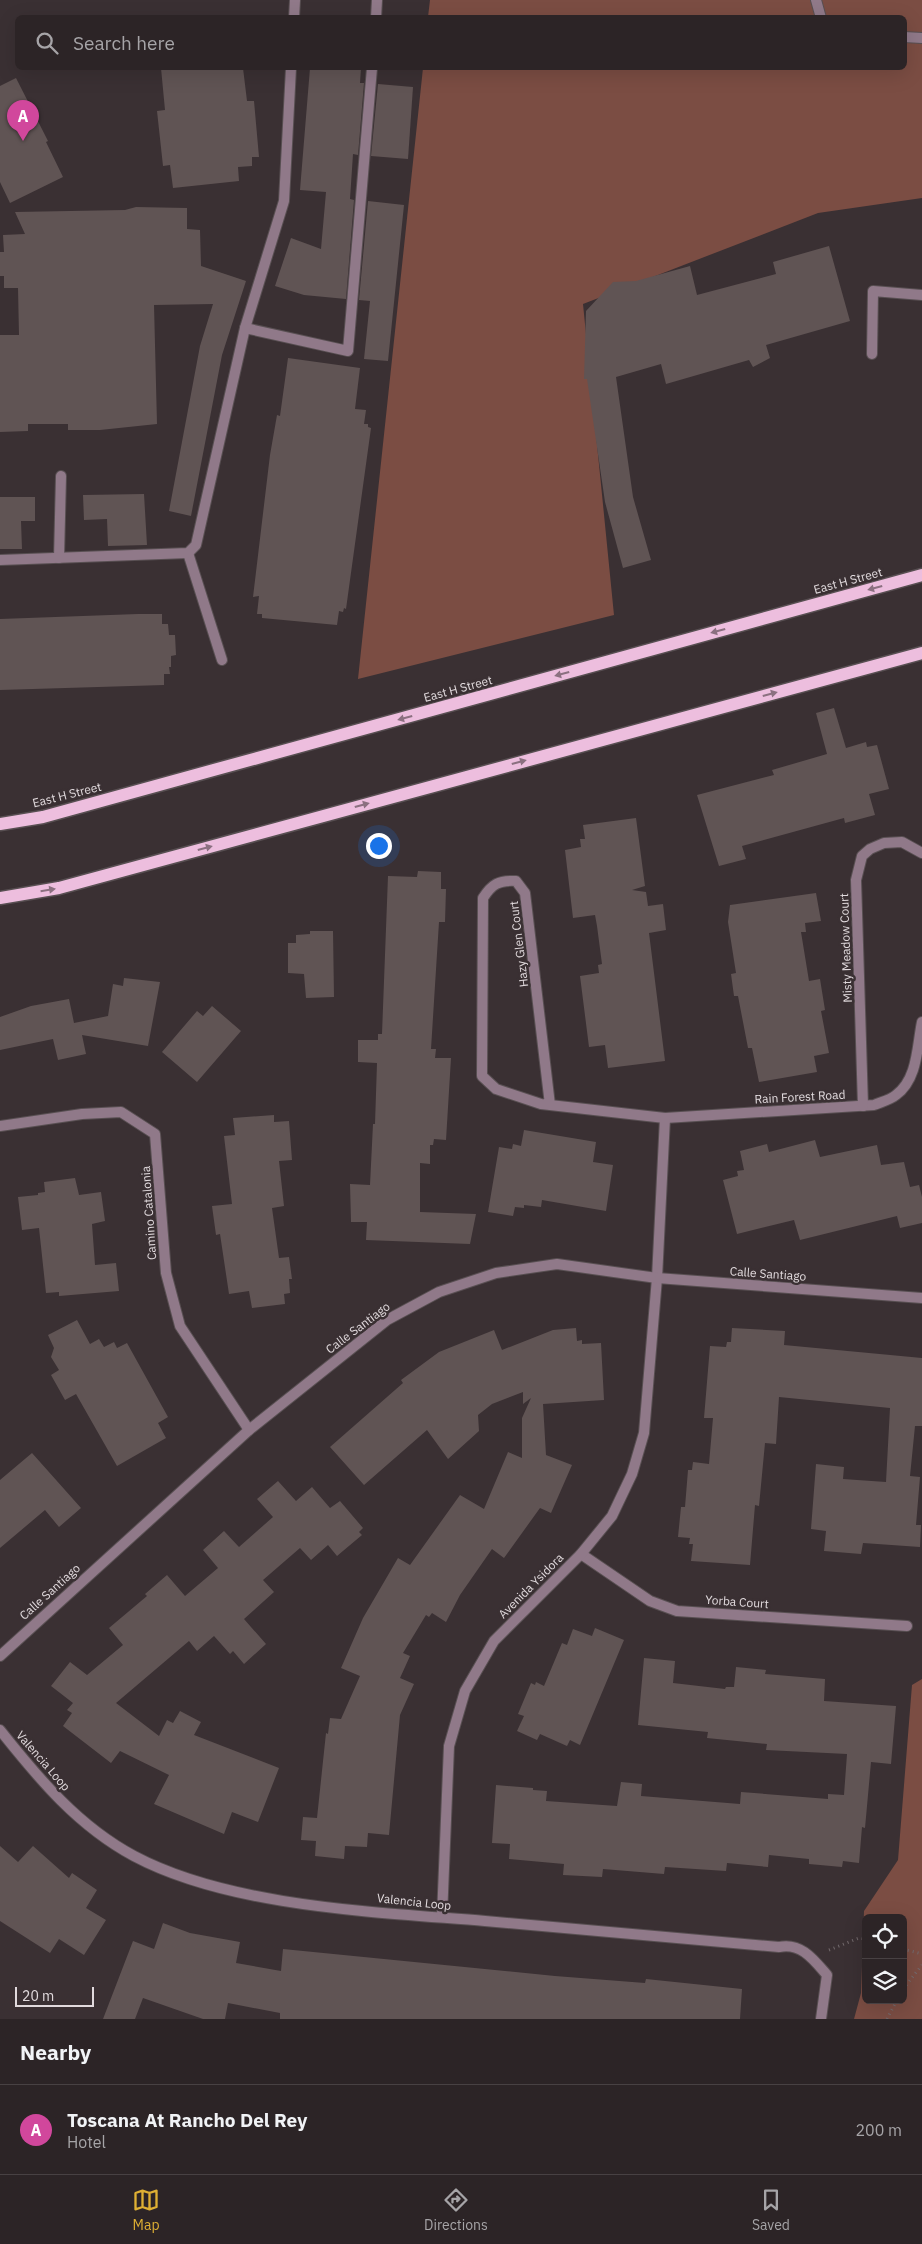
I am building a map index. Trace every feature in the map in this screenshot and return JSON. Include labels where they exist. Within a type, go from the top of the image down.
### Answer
[{"type":"main road","name":"East H Street","points":[[0,824],[62,812],[922,575]]},
{"type":"main road","points":[[0,898],[59,888],[922,652]]},
{"type":"street","points":[[294,15],[295,0]]},
{"type":"street","points":[[376,15],[377,0]]},
{"type":"street","points":[[816,0],[820,15]]},
{"type":"street","points":[[822,15],[824,0]]},
{"type":"street","points":[[907,37],[922,38]]},
{"type":"street","points":[[0,560],[188,553],[196,545],[246,328],[284,201],[291,70]]},
{"type":"street","points":[[246,328],[348,351],[372,70]]},
{"type":"street","points":[[872,354],[874,291],[922,295]]},
{"type":"street","points":[[59,558],[61,476]]},
{"type":"street","points":[[188,553],[222,660]]},
{"type":"street","name":"Misty Meadow Court","points":[[863,1106],[856,880],[862,856],[870,849],[884,843],[902,842],[922,852]]},
{"type":"street","name":"Hazy Glen Court","points":[[482,1076],[483,898],[491,886],[502,880],[516,881],[525,893],[550,1106]]},
{"type":"street","name":"Rain Forest Road","points":[[482,1076],[496,1088],[550,1106],[665,1118],[874,1105],[895,1096],[904,1086],[916,1063],[922,1022]]},
{"type":"street","name":"Camino Catalonia","points":[[0,1126],[82,1114],[121,1112],[155,1134],[166,1273],[180,1326],[249,1430]]},
{"type":"street","points":[[657,1278],[665,1118]]},
{"type":"street","name":"Calle Santiago","points":[[0,1656],[249,1430],[387,1320],[412,1305],[466,1282],[526,1267],[557,1264],[657,1278],[922,1298]]},
{"type":"street","name":"Avenida Ysidora","points":[[442,1917],[450,1746],[465,1692],[494,1641],[581,1554],[612,1516],[632,1474],[644,1433],[657,1278]]},
{"type":"street","name":"Yorba Court","points":[[581,1554],[650,1602],[677,1611],[908,1626]]},
{"type":"street","name":"Valencia Loop","points":[[0,1730],[51,1792],[75,1815],[133,1855],[200,1883],[302,1903],[779,1948],[787,1946],[806,1952],[827,1975],[820,2019]]},
{"type":"path","points":[[811,1958],[862,1938]]},
{"type":"path","points":[[907,1950],[922,1954]]},
{"type":"path","points":[[907,1984],[922,1965]]},
{"type":"path","points":[[887,2019],[895,2004]]},
{"type":"shaded area","points":[[430,0],[922,0],[922,198],[818,213],[583,304],[614,615],[358,679],[423,70],[907,70],[907,15],[428,15]]},
{"type":"shaded area","points":[[922,1679],[922,2019],[854,2019],[861,1993],[862,1966],[862,2004],[907,2004],[907,1914],[864,1914],[864,1911],[898,1860],[912,1685]]},
{"type":"building","points":[[161,70],[243,70],[247,101],[254,101],[259,157],[252,157],[252,166],[238,167],[239,181],[173,188],[170,165],[163,166],[157,111],[165,110]]},
{"type":"building","points":[[310,70],[361,70],[360,83],[364,83],[358,155],[353,154],[350,199],[354,200],[346,299],[304,295],[275,286],[291,238],[321,249],[326,192],[300,190]]},
{"type":"building","points":[[16,78],[48,141],[46,142],[63,177],[10,203],[0,182],[0,86]]},
{"type":"building","points":[[378,84],[413,87],[408,159],[371,156]]},
{"type":"building","points":[[368,201],[404,205],[388,361],[364,359],[370,301],[359,300]]},
{"type":"building","points":[[136,207],[187,208],[187,229],[200,230],[201,266],[246,281],[222,355],[191,516],[169,511],[200,346],[213,304],[154,305],[157,424],[100,430],[68,430],[68,424],[28,424],[28,431],[0,432],[0,335],[19,335],[18,288],[4,288],[4,276],[0,276],[0,252],[4,252],[3,235],[25,234],[15,212],[125,210]]},
{"type":"building","points":[[829,246],[850,321],[766,345],[770,358],[753,367],[749,360],[666,384],[661,364],[616,377],[633,497],[651,560],[623,568],[605,502],[587,379],[584,379],[586,311],[613,282],[636,281],[690,266],[697,295],[776,274],[773,262]]},
{"type":"building","points":[[288,358],[360,368],[355,409],[366,410],[364,424],[368,424],[368,427],[371,428],[346,609],[344,608],[343,612],[339,611],[337,625],[262,618],[262,614],[257,614],[259,596],[253,597],[270,455],[277,415],[280,416]]},
{"type":"building","points":[[144,494],[147,545],[108,546],[107,519],[84,520],[83,495]]},
{"type":"building","points":[[0,497],[35,497],[35,521],[21,521],[22,549],[0,549]]},
{"type":"building","points":[[162,614],[162,624],[168,624],[169,635],[175,635],[176,655],[171,656],[170,674],[164,674],[164,685],[0,690],[0,619]]},
{"type":"building","points":[[834,708],[846,748],[866,742],[867,747],[877,745],[889,789],[869,794],[875,815],[845,823],[844,818],[742,846],[746,859],[719,866],[697,795],[774,775],[772,770],[827,754],[816,713]]},
{"type":"building","points":[[636,818],[645,886],[632,890],[646,892],[648,906],[663,904],[666,930],[649,933],[665,1061],[608,1068],[605,1045],[589,1047],[580,976],[599,973],[598,965],[602,964],[595,915],[573,918],[565,850],[581,847],[580,839],[585,839],[583,825]]},
{"type":"building","points":[[418,871],[441,872],[441,889],[446,889],[445,922],[439,922],[431,1049],[436,1049],[435,1058],[451,1058],[446,1140],[434,1139],[433,1145],[430,1145],[430,1164],[420,1163],[420,1212],[476,1214],[470,1244],[366,1240],[367,1222],[351,1222],[350,1184],[370,1185],[377,1063],[358,1062],[358,1040],[378,1040],[378,1034],[382,1034],[388,876],[417,877]]},
{"type":"building","points":[[816,893],[821,921],[805,923],[806,932],[801,932],[809,981],[820,979],[825,1010],[821,1011],[829,1053],[814,1056],[817,1072],[759,1082],[752,1048],[748,1048],[738,996],[734,996],[731,974],[736,973],[728,922],[730,905]]},
{"type":"building","points":[[310,931],[333,931],[334,997],[306,998],[304,974],[288,973],[288,943],[296,943],[296,935],[310,934]]},
{"type":"building","points":[[124,978],[160,982],[148,1046],[82,1035],[86,1054],[58,1060],[53,1039],[0,1050],[0,1017],[31,1006],[69,999],[74,1023],[108,1016],[113,984],[123,986]]},
{"type":"building","points":[[212,1006],[241,1031],[197,1082],[162,1052],[197,1011],[203,1016]]},
{"type":"building","points":[[274,1115],[274,1122],[289,1121],[292,1160],[279,1161],[284,1206],[272,1208],[279,1258],[289,1257],[292,1279],[289,1279],[290,1293],[284,1294],[285,1304],[252,1308],[249,1291],[229,1294],[220,1234],[216,1235],[212,1206],[232,1204],[224,1136],[235,1135],[233,1118]]},
{"type":"building","points":[[524,1130],[596,1142],[593,1162],[613,1165],[606,1211],[542,1200],[541,1207],[524,1205],[524,1208],[515,1207],[513,1216],[488,1212],[499,1147],[512,1149],[513,1144],[521,1146]]},
{"type":"building","points":[[815,1140],[820,1157],[877,1145],[881,1165],[904,1162],[910,1187],[919,1185],[922,1197],[922,1223],[900,1228],[897,1216],[800,1240],[794,1220],[737,1234],[723,1180],[738,1176],[737,1171],[744,1170],[740,1151],[767,1144],[769,1152]]},
{"type":"building","points":[[75,1178],[79,1195],[101,1192],[105,1221],[92,1224],[95,1265],[116,1263],[119,1291],[59,1296],[59,1292],[46,1293],[39,1228],[22,1230],[18,1197],[38,1195],[38,1193],[45,1192],[44,1182]]},
{"type":"building","points":[[77,1320],[90,1344],[99,1339],[104,1347],[114,1342],[117,1348],[127,1343],[168,1417],[158,1423],[166,1438],[117,1466],[76,1394],[65,1400],[51,1375],[59,1370],[51,1357],[54,1348],[48,1335]]},
{"type":"building","points":[[576,1328],[577,1341],[582,1340],[582,1344],[601,1343],[604,1400],[543,1404],[546,1455],[572,1465],[551,1513],[540,1508],[504,1558],[492,1549],[460,1595],[446,1622],[432,1613],[429,1617],[426,1615],[403,1653],[410,1656],[400,1678],[414,1684],[400,1715],[389,1835],[368,1833],[367,1847],[345,1846],[344,1859],[315,1856],[316,1841],[301,1840],[303,1817],[317,1818],[326,1733],[328,1734],[330,1718],[341,1719],[360,1676],[341,1668],[363,1618],[398,1558],[410,1565],[460,1495],[484,1509],[508,1452],[522,1458],[522,1418],[531,1398],[523,1404],[523,1392],[492,1404],[478,1415],[479,1431],[448,1459],[427,1430],[364,1485],[330,1447],[403,1383],[401,1380],[439,1352],[494,1330],[502,1350],[553,1330]]},
{"type":"building","points":[[732,1328],[785,1331],[784,1345],[922,1358],[922,1426],[915,1426],[910,1476],[920,1477],[916,1525],[921,1525],[920,1547],[863,1543],[861,1554],[824,1551],[826,1531],[811,1529],[816,1464],[844,1467],[843,1479],[886,1482],[890,1408],[779,1397],[776,1444],[765,1443],[759,1506],[755,1505],[750,1565],[691,1561],[693,1544],[689,1544],[690,1538],[678,1537],[681,1507],[685,1507],[688,1470],[692,1470],[693,1462],[709,1464],[713,1418],[704,1418],[710,1346],[726,1347],[727,1342],[731,1342]]},
{"type":"building","points":[[32,1453],[81,1508],[59,1527],[45,1510],[0,1548],[0,1480]]},
{"type":"building","points":[[278,1481],[296,1501],[312,1487],[330,1508],[340,1501],[363,1528],[359,1532],[362,1535],[337,1556],[328,1545],[311,1560],[300,1548],[263,1580],[274,1592],[244,1619],[266,1644],[244,1664],[233,1651],[230,1654],[214,1636],[197,1651],[189,1641],[116,1703],[159,1736],[167,1720],[173,1723],[180,1711],[201,1722],[194,1735],[279,1768],[258,1822],[232,1812],[224,1834],[154,1804],[169,1775],[120,1751],[111,1763],[63,1726],[72,1713],[67,1710],[73,1703],[51,1686],[70,1662],[87,1675],[123,1645],[109,1628],[147,1596],[145,1594],[167,1575],[185,1596],[218,1568],[203,1550],[224,1531],[239,1547],[273,1517],[257,1499]]},
{"type":"building","points":[[595,1628],[624,1640],[580,1745],[570,1740],[567,1746],[540,1734],[537,1740],[517,1731],[524,1716],[518,1714],[531,1683],[535,1685],[536,1682],[544,1686],[562,1643],[567,1645],[573,1629],[592,1636]]},
{"type":"building","points":[[644,1658],[675,1661],[673,1683],[725,1689],[726,1687],[734,1687],[736,1667],[766,1670],[765,1674],[825,1679],[824,1701],[896,1706],[891,1764],[871,1762],[865,1828],[862,1827],[859,1863],[843,1861],[842,1867],[809,1864],[809,1859],[769,1855],[768,1867],[727,1863],[726,1871],[665,1867],[664,1874],[603,1869],[602,1877],[563,1875],[564,1864],[509,1859],[510,1844],[492,1843],[496,1785],[547,1791],[546,1801],[617,1806],[621,1782],[642,1784],[641,1796],[740,1804],[741,1792],[828,1799],[828,1794],[844,1795],[847,1754],[766,1750],[767,1744],[707,1738],[708,1732],[638,1725]]},
{"type":"building","points":[[0,1846],[18,1862],[33,1846],[69,1878],[72,1873],[97,1890],[86,1908],[106,1920],[84,1955],[59,1939],[50,1953],[0,1921]]},
{"type":"building","points":[[163,1923],[190,1933],[240,1942],[236,1963],[281,1971],[283,1949],[555,1976],[645,1983],[646,1979],[742,1989],[740,2019],[280,2019],[280,2013],[228,2003],[225,2019],[203,2019],[143,1998],[135,2019],[103,2019],[133,1941],[154,1949]]},
{"type":"place","name":"Toscana At Rancho Del Rey","points":[[23,141]]}]
